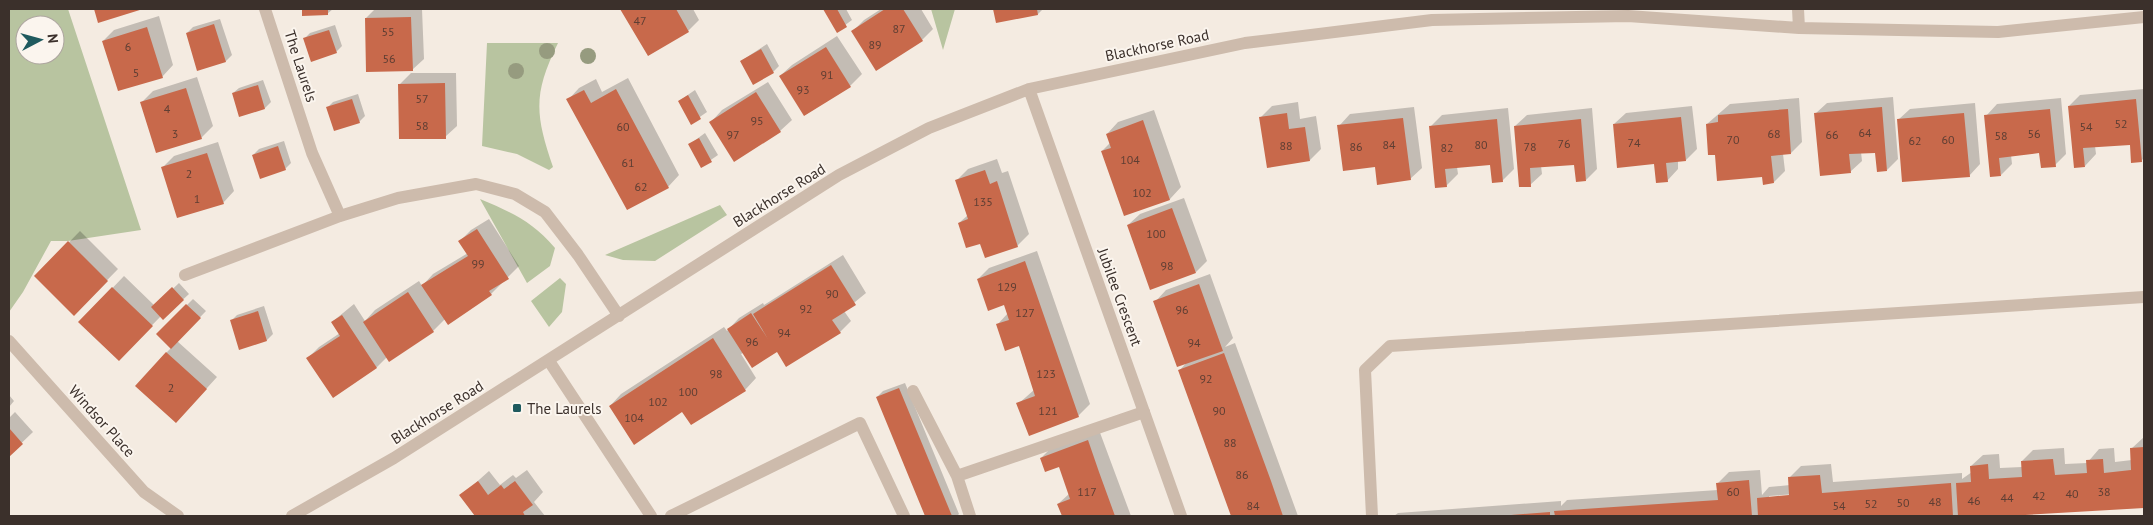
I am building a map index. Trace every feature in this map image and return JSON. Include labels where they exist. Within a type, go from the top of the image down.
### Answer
[{"type":"street","name":"The Laurels","points":[[265,9],[312,153],[340,216]]},
{"type":"street","points":[[1798,9],[1799,28]]},
{"type":"street","name":"Blackhorse Road","points":[[292,516],[394,458],[839,176],[928,128],[1029,89],[1245,43],[1432,20],[1628,16],[1799,28],[1998,32],[2144,18]]},
{"type":"street","name":"Jubilee Crescent","points":[[1029,89],[1181,516]]},
{"type":"street","points":[[185,275],[340,216],[398,198],[476,184],[515,194],[545,212],[578,255],[619,316]]},
{"type":"street","points":[[1372,516],[1365,370],[1390,346],[2144,297]]},
{"type":"street","name":"Windsor Place","points":[[9,341],[144,492],[178,516]]},
{"type":"street","points":[[548,361],[651,516]]},
{"type":"street","points":[[913,391],[957,476],[970,516]]},
{"type":"street","points":[[957,476],[1144,412]]},
{"type":"street","points":[[671,516],[860,423],[904,516]]},
{"type":"green space","points":[[9,9],[68,9],[141,230],[68,241],[51,241],[23,292],[9,312]]},
{"type":"green space","points":[[931,9],[955,9],[943,50]]},
{"type":"green space","points":[[487,43],[558,43],[544,76],[539,104],[543,132],[553,167],[549,170],[517,154],[482,146]]},
{"type":"green space","points":[[480,199],[530,224],[547,239],[555,248],[550,266],[527,283]]},
{"type":"green space","points":[[720,205],[727,215],[655,261],[623,260],[605,255]]},
{"type":"green space","points":[[560,278],[566,284],[562,312],[549,327],[531,301]]},
{"type":"building","points":[[94,9],[143,9],[98,23]]},
{"type":"building","points":[[302,9],[328,9],[328,15],[302,16]]},
{"type":"building","points":[[620,9],[676,9],[689,32],[648,56]]},
{"type":"building","points":[[823,9],[837,9],[847,27],[837,33]]},
{"type":"building","points":[[885,9],[903,9],[923,41],[876,71],[851,31]]},
{"type":"building","points":[[993,9],[1037,9],[1038,15],[996,23]]},
{"type":"building","points":[[411,17],[413,71],[366,72],[365,18]]},
{"type":"building","points":[[214,24],[226,62],[197,71],[186,33]]},
{"type":"building","points":[[147,27],[163,78],[118,91],[102,41]]},
{"type":"building","points":[[329,30],[337,53],[311,62],[303,38]]},
{"type":"building","points":[[826,47],[851,87],[804,116],[779,76]]},
{"type":"building","points":[[761,49],[774,73],[753,85],[740,61]]},
{"type":"building","points":[[445,83],[446,139],[399,139],[398,84]]},
{"type":"building","points":[[258,85],[265,109],[239,117],[232,93]]},
{"type":"building","points":[[186,88],[202,139],[156,153],[140,102]]},
{"type":"building","points":[[616,89],[669,188],[627,210],[566,99],[584,90],[591,103]]},
{"type":"building","points":[[756,92],[781,132],[734,162],[709,122]]},
{"type":"building","points":[[688,95],[701,119],[691,125],[678,101]]},
{"type":"building","points":[[352,99],[360,123],[334,131],[326,107]]},
{"type":"building","points":[[2136,99],[2142,162],[2131,163],[2130,145],[2083,148],[2085,167],[2074,168],[2068,106]]},
{"type":"building","points":[[1882,107],[1887,171],[1877,172],[1875,153],[1849,154],[1851,173],[1820,176],[1814,113]]},
{"type":"building","points":[[1788,109],[1791,154],[1771,156],[1774,183],[1763,185],[1762,177],[1717,181],[1715,155],[1708,155],[1706,124],[1718,122],[1718,115]]},
{"type":"building","points":[[2050,109],[2056,167],[2041,168],[2039,153],[1999,158],[2001,176],[1990,177],[1984,115]]},
{"type":"building","points":[[1287,113],[1289,129],[1305,127],[1310,161],[1267,168],[1259,117]]},
{"type":"building","points":[[1964,113],[1970,177],[1902,182],[1897,119]]},
{"type":"building","points":[[1681,117],[1686,161],[1666,163],[1668,182],[1656,183],[1654,164],[1617,168],[1613,124]]},
{"type":"building","points":[[1403,118],[1411,180],[1377,185],[1375,167],[1343,171],[1337,125]]},
{"type":"building","points":[[1497,119],[1503,182],[1492,183],[1490,165],[1445,169],[1447,187],[1435,188],[1429,126]]},
{"type":"building","points":[[1581,119],[1586,181],[1576,182],[1574,165],[1530,168],[1531,187],[1519,187],[1514,126]]},
{"type":"building","points":[[1143,120],[1170,200],[1124,216],[1101,151],[1111,148],[1106,134]]},
{"type":"building","points":[[699,138],[712,162],[701,168],[688,144]]},
{"type":"building","points":[[278,146],[286,170],[260,179],[252,155]]},
{"type":"building","points":[[207,153],[224,204],[177,218],[161,167]]},
{"type":"building","points":[[985,170],[990,184],[997,181],[1018,247],[985,258],[980,244],[966,248],[958,223],[968,219],[955,180]]},
{"type":"building","points":[[1172,208],[1196,273],[1150,290],[1127,225]]},
{"type":"building","points":[[477,229],[509,279],[489,291],[492,295],[448,325],[421,285],[468,256],[458,241]]},
{"type":"building","points":[[68,241],[108,281],[74,316],[34,276]]},
{"type":"building","points":[[1025,261],[1079,417],[1029,436],[1016,403],[1035,396],[1019,346],[1005,351],[996,324],[1009,320],[1004,305],[988,311],[977,279]]},
{"type":"building","points":[[831,265],[856,305],[832,320],[841,333],[786,367],[777,352],[752,368],[727,329],[751,313],[768,339],[753,314]]},
{"type":"building","points":[[1199,284],[1223,351],[1177,367],[1153,301]]},
{"type":"building","points":[[112,287],[153,326],[119,361],[78,322]]},
{"type":"building","points":[[172,287],[184,300],[163,320],[151,307]]},
{"type":"building","points":[[408,292],[434,332],[389,362],[363,322]]},
{"type":"building","points":[[186,304],[201,318],[171,349],[156,334]]},
{"type":"building","points":[[258,311],[267,341],[239,350],[230,320]]},
{"type":"building","points":[[342,315],[377,368],[333,398],[306,358],[340,336],[331,322]]},
{"type":"building","points":[[713,338],[746,391],[691,425],[682,412],[634,445],[609,406]]},
{"type":"building","points":[[166,352],[207,389],[176,423],[135,386]]},
{"type":"building","points":[[1224,353],[1283,516],[1231,516],[1178,370]]},
{"type":"building","points":[[899,388],[952,516],[925,516],[876,397]]},
{"type":"building","points":[[9,428],[23,444],[9,457]]},
{"type":"building","points":[[1088,440],[1115,516],[1062,516],[1057,504],[1070,499],[1059,467],[1045,472],[1040,458]]},
{"type":"building","points":[[2144,447],[2144,508],[2008,516],[1958,516],[1956,483],[1971,482],[1970,466],[1988,464],[1989,479],[2022,477],[2021,461],[2053,459],[2055,475],[2087,473],[2086,460],[2103,459],[2104,473],[2131,470],[2130,448]]},
{"type":"building","points":[[1820,475],[1822,493],[1951,483],[1953,516],[1758,516],[1757,498],[1789,495],[1788,477]]},
{"type":"building","points":[[1749,480],[1752,516],[1555,516],[1554,511],[1718,500],[1716,483]]},
{"type":"building","points":[[478,481],[488,495],[501,485],[504,489],[515,481],[533,505],[523,512],[525,516],[475,516],[459,495]]},
{"type":"building","points":[[1550,512],[1550,516],[1511,516],[1511,515]]},
{"type":"place","name":"The Laurels","points":[[517,408]]}]
